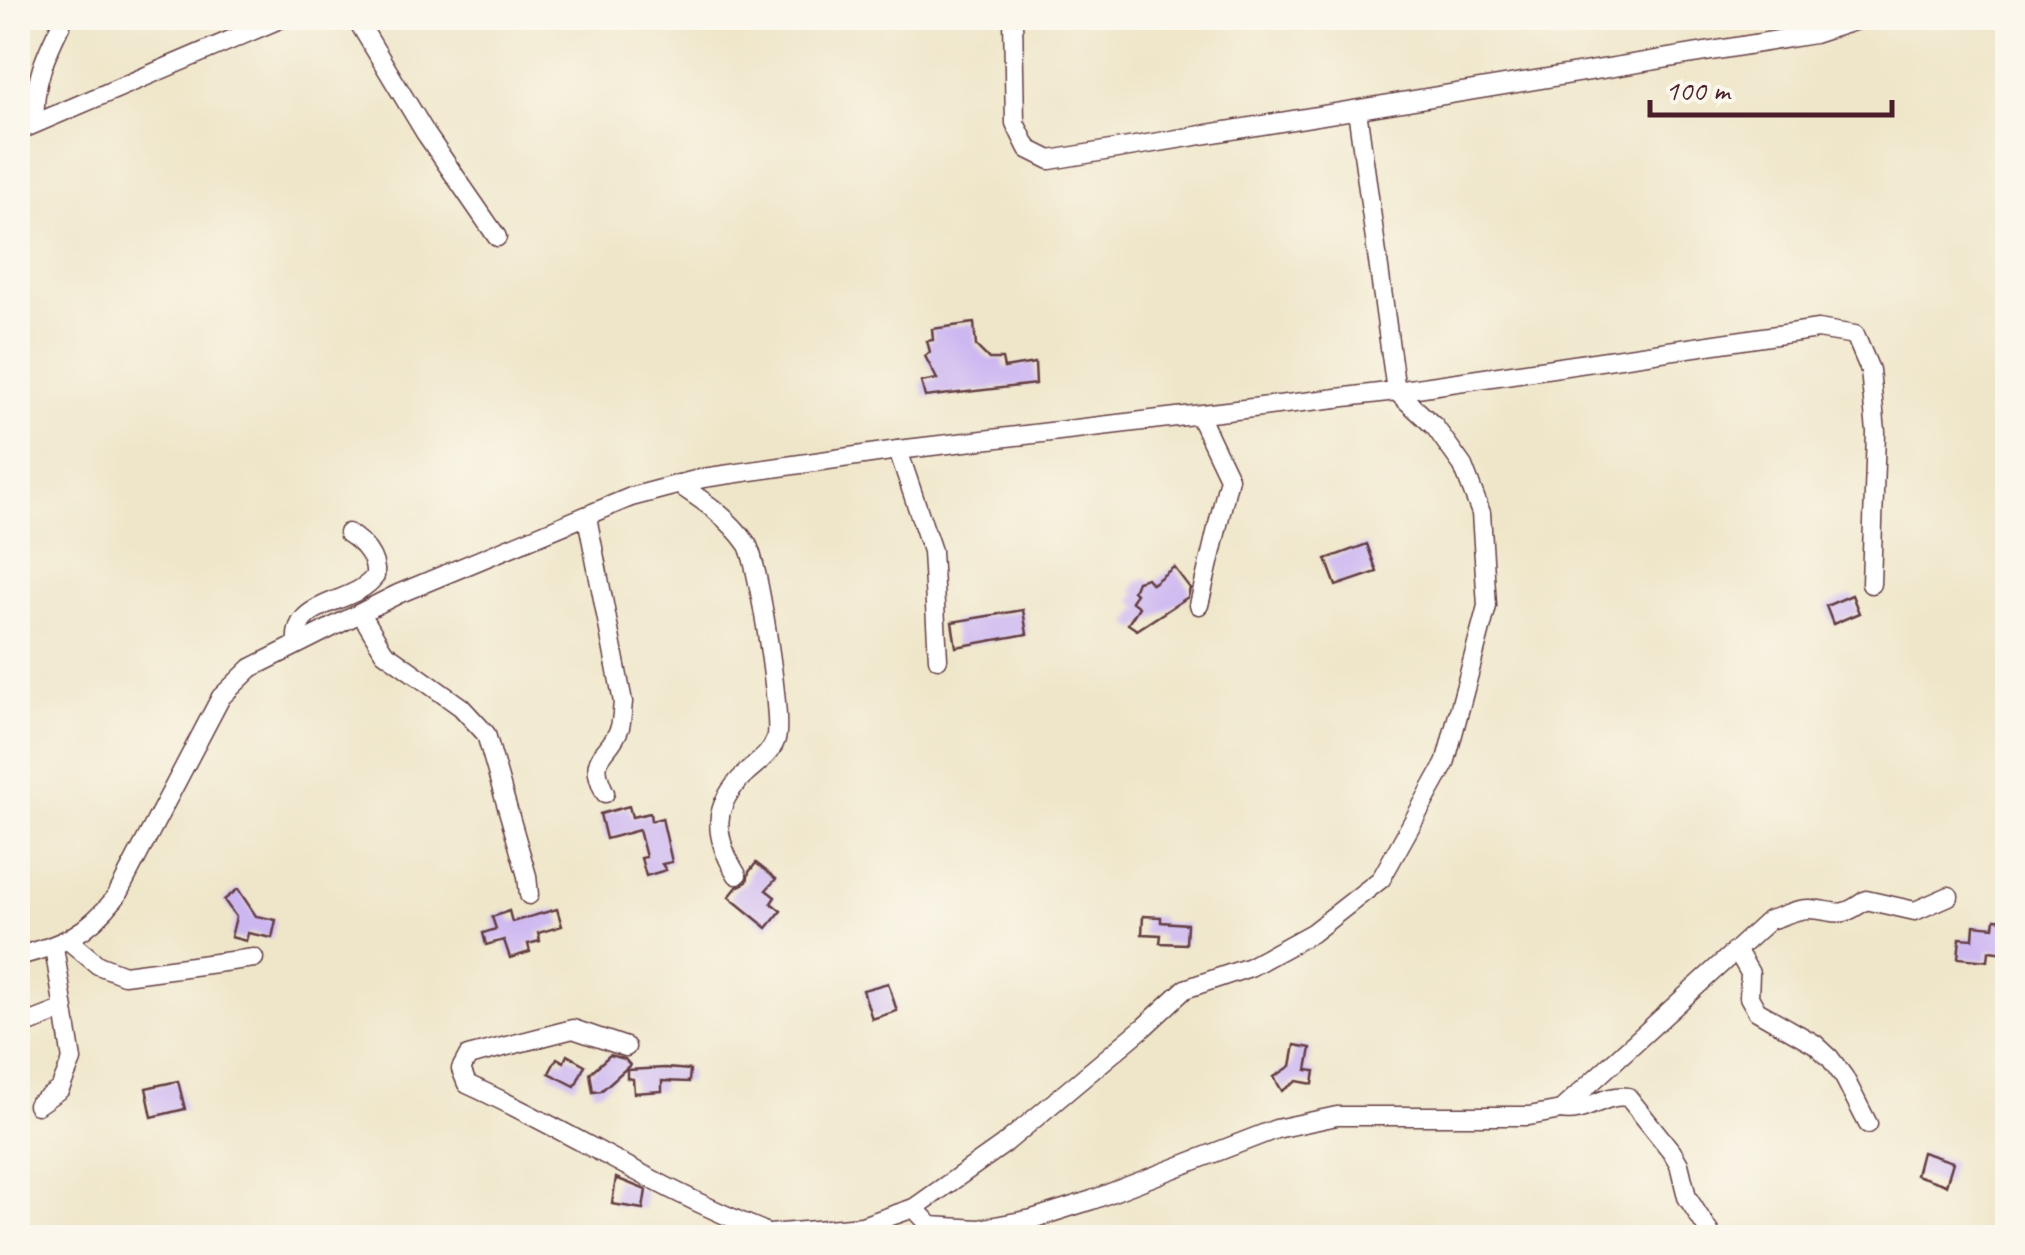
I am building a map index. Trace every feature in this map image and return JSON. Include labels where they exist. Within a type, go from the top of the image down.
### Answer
[{"type":"street","points":[[26,127],[44,56],[64,18]]},
{"type":"street","points":[[26,127],[282,18]]},
{"type":"street","points":[[356,18],[426,134],[497,237]]},
{"type":"street","points":[[1014,18],[1015,124],[1028,148],[1050,160],[1814,34],[1863,18]]},
{"type":"street","points":[[720,1238],[862,1226],[914,1208],[1003,1145],[1185,989],[1250,966],[1312,933],[1381,879],[1445,764],[1487,606],[1482,513],[1462,466],[1435,427],[1396,391],[1357,110]]},
{"type":"street","points":[[18,956],[61,944],[97,921],[116,897],[221,697],[251,668],[398,594],[631,496],[678,484],[898,450],[1396,391],[1818,328],[1855,335],[1870,370],[1876,432],[1871,584]]},
{"type":"street","points":[[1199,416],[1228,478],[1199,605]]},
{"type":"street","points":[[898,450],[932,551],[938,659]]},
{"type":"street","points":[[678,484],[711,504],[750,547],[772,664],[779,728],[776,741],[728,794],[719,820],[722,852],[736,875]]},
{"type":"street","points":[[587,517],[623,702],[621,726],[601,753],[597,776],[605,792]]},
{"type":"street","points":[[297,644],[300,621],[308,612],[361,591],[375,576],[372,559],[361,541],[348,533]]},
{"type":"street","points":[[362,615],[384,652],[461,706],[486,734],[529,895]]},
{"type":"street","points":[[1561,1110],[1769,920],[1808,908],[1831,915],[1850,911],[1866,900],[1916,911],[1949,896]]},
{"type":"street","points":[[61,944],[124,975],[254,958]]},
{"type":"street","points":[[37,1105],[60,1089],[72,1060],[70,1031],[62,1010],[61,944]]},
{"type":"street","points":[[1737,950],[1750,972],[1749,997],[1757,1011],[1815,1044],[1830,1058],[1868,1124]]},
{"type":"street","points":[[18,1027],[62,1010]]},
{"type":"street","points":[[626,1047],[574,1029],[468,1056],[461,1069],[466,1084],[538,1117],[701,1207],[764,1232]]},
{"type":"street","points":[[914,1208],[931,1226],[979,1229],[1032,1219],[1276,1129],[1337,1116],[1529,1116],[1561,1110],[1572,1112],[1617,1095],[1628,1097],[1672,1152],[1688,1198],[1713,1238]]},
{"type":"building","points":[[974,323],[976,346],[989,359],[1002,359],[1004,368],[1035,363],[1036,384],[925,397],[921,382],[937,379],[925,356],[930,352],[927,341],[933,340],[932,329]]},
{"type":"building","points":[[1367,544],[1377,572],[1336,586],[1326,559]]},
{"type":"building","points":[[1174,567],[1190,588],[1188,597],[1137,630],[1128,624],[1139,607],[1131,601],[1137,581],[1147,578],[1152,584]]},
{"type":"building","points":[[1852,595],[1859,613],[1833,624],[1826,606]]},
{"type":"building","points":[[1023,610],[1027,634],[956,647],[952,622]]},
{"type":"building","points":[[629,806],[632,817],[650,813],[651,821],[662,818],[672,862],[662,864],[666,870],[646,876],[639,830],[606,839],[600,814]]},
{"type":"building","points":[[756,863],[776,879],[766,890],[775,897],[771,903],[781,911],[767,928],[729,897],[747,882]]},
{"type":"building","points":[[238,889],[256,916],[276,920],[272,938],[248,933],[246,941],[231,937],[236,917],[224,900]]},
{"type":"building","points":[[557,909],[562,926],[538,933],[540,941],[528,944],[530,952],[510,958],[504,940],[486,945],[483,933],[496,929],[492,917],[509,911],[512,922]]},
{"type":"building","points":[[1143,916],[1187,924],[1186,944],[1160,943],[1161,935],[1142,934]]},
{"type":"building","points":[[1995,919],[2008,920],[2006,953],[1989,951],[1988,961],[1958,958],[1960,938],[1973,939],[1974,925],[1994,927]]},
{"type":"building","points":[[888,983],[897,1011],[872,1019],[863,990]]},
{"type":"building","points":[[1295,1045],[1311,1048],[1307,1070],[1315,1071],[1313,1084],[1297,1081],[1282,1091],[1274,1077],[1291,1066]]},
{"type":"building","points":[[567,1055],[585,1065],[575,1086],[549,1073],[557,1058],[564,1062]]},
{"type":"building","points":[[610,1055],[625,1059],[630,1065],[601,1091],[593,1092],[590,1073]]},
{"type":"building","points":[[627,1070],[690,1070],[689,1082],[662,1081],[662,1091],[634,1093],[633,1079],[627,1078]]},
{"type":"building","points":[[178,1081],[185,1109],[152,1117],[146,1088]]},
{"type":"building","points":[[1922,1152],[1953,1162],[1946,1185],[1916,1175]]},
{"type":"building","points":[[616,1178],[646,1190],[643,1209],[612,1204]]}]
